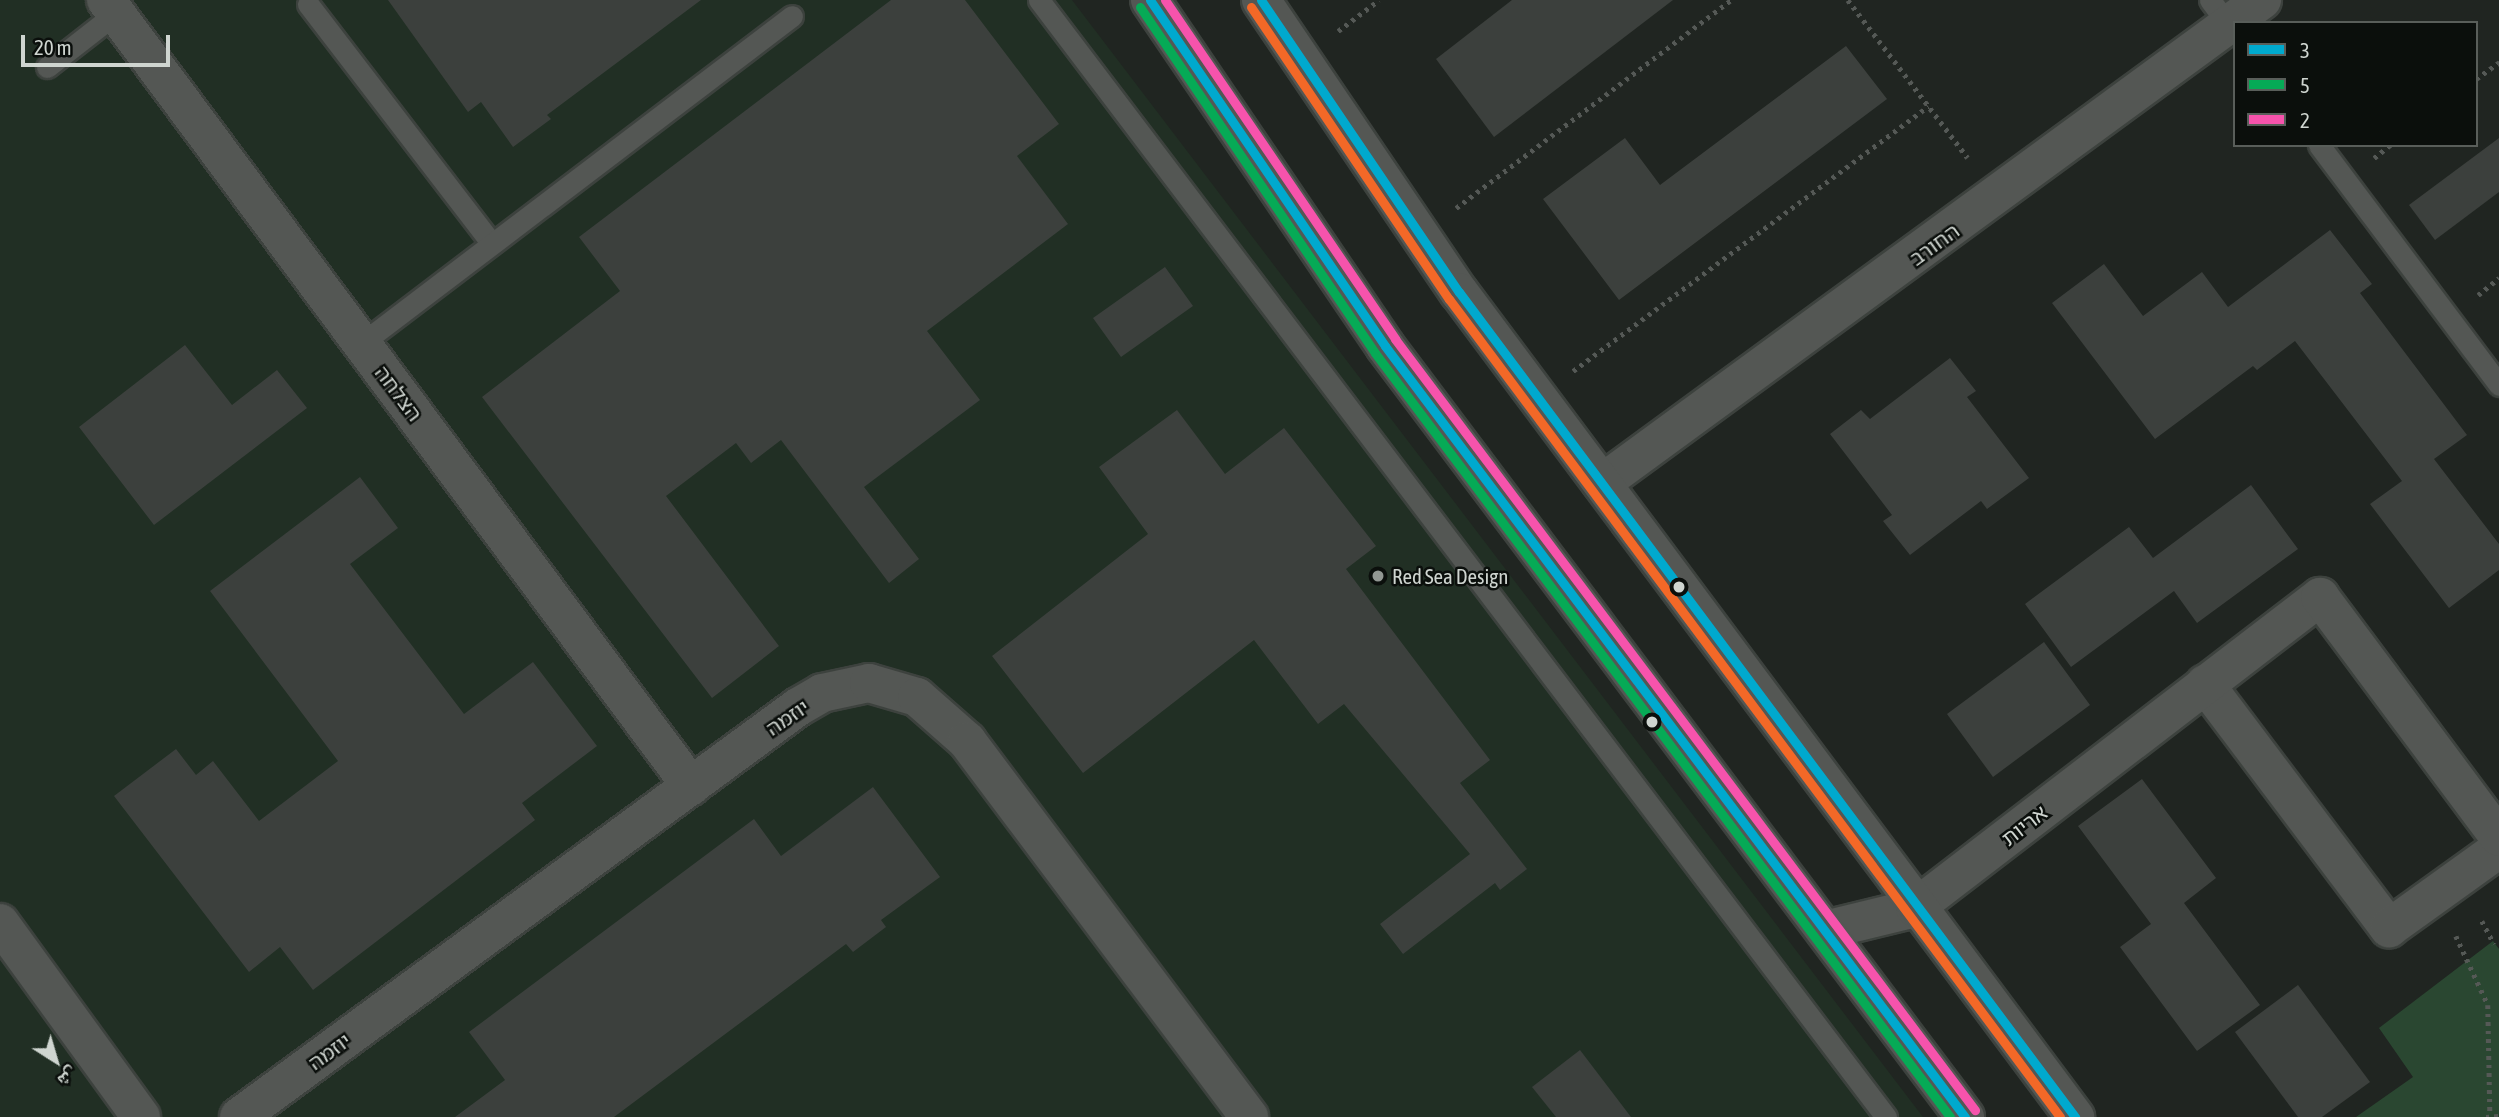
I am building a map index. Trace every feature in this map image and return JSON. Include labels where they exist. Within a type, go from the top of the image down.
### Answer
[{"type":"street","points":[[1150,0],[1385,345],[1965,1117]]},
{"type":"street","points":[[1261,0],[1420,236],[1538,398],[1915,908],[2075,1117]]},
{"type":"street","name":"החורב","points":[[1602,483],[1998,198],[2225,19],[2262,0]]},
{"type":"street","name":"הצלחה","points":[[111,7],[691,786]]},
{"type":"street","name":"אריות","points":[[1825,930],[1915,908],[2320,597],[2499,837]]},
{"type":"street","name":"יוזמה","points":[[239,1117],[691,786],[822,694],[869,683],[917,697],[967,741],[1249,1117]]},
{"type":"street","points":[[2205,684],[2389,928],[2499,849]]},
{"type":"street","points":[[0,923],[141,1117]]},
{"type":"lane","points":[[1039,0],[1886,1117]]},
{"type":"lane","points":[[308,4],[492,244]]},
{"type":"lane","points":[[47,67],[111,7]]},
{"type":"lane","points":[[362,342],[792,16]]},
{"type":"lane","points":[[2320,147],[2499,386]]},
{"type":"path","points":[[1420,236],[1731,0]]},
{"type":"path","points":[[1848,0],[1998,198]]},
{"type":"path","points":[[2478,78],[2499,62]]},
{"type":"path","points":[[1538,398],[1928,106]]},
{"type":"path","points":[[2434,896],[2488,1005],[2488,1116],[2499,1116]]},
{"type":"path","points":[[2488,916],[2478,924],[2494,944]]},
{"type":"shaded area","points":[[0,0],[1072,0],[1923,1117],[0,1117]]},
{"type":"green space","points":[[2493,941],[2499,949],[2499,1117],[2356,1117],[2413,1077],[2379,1028]]},
{"type":"building","points":[[388,0],[701,0],[547,115],[551,119],[513,147],[481,102],[468,112]]},
{"type":"building","points":[[891,0],[965,0],[1059,124],[1017,156],[1068,224],[927,331],[980,400],[864,487],[919,559],[889,583],[781,440],[751,463],[736,443],[666,496],[779,646],[712,698],[482,397],[620,291],[579,237]]},
{"type":"building","points":[[1512,0],[1673,0],[1494,137],[1436,59]]},
{"type":"building","points":[[1846,46],[1887,99],[1619,300],[1543,199],[1625,138],[1660,185]]},
{"type":"building","points":[[2499,138],[2499,192],[2435,240],[2409,205]]},
{"type":"building","points":[[2330,230],[2372,284],[2360,293],[2467,435],[2434,459],[2499,544],[2499,570],[2449,608],[2370,504],[2402,481],[2295,341],[2257,370],[2253,366],[2155,439],[2052,303],[2104,264],[2143,316],[2202,272],[2228,307]]},
{"type":"building","points":[[1165,267],[1193,306],[1121,357],[1093,318]]},
{"type":"building","points":[[185,345],[232,405],[277,370],[307,408],[154,525],[79,427]]},
{"type":"building","points":[[1950,358],[1976,391],[1967,397],[2029,478],[1987,509],[1981,501],[1910,555],[1883,521],[1892,515],[1830,434],[1861,410],[1870,419]]},
{"type":"building","points":[[1177,410],[1225,474],[1284,428],[1376,546],[1346,569],[1490,760],[1460,783],[1527,869],[1500,890],[1495,883],[1403,954],[1380,924],[1470,854],[1344,704],[1318,724],[1254,640],[1083,773],[992,656],[1148,534],[1099,467]]},
{"type":"building","points":[[360,477],[398,528],[350,564],[464,714],[533,662],[597,746],[522,803],[535,820],[313,990],[280,947],[249,972],[114,796],[176,749],[196,775],[213,761],[259,821],[338,761],[210,591]]},
{"type":"building","points":[[2251,485],[2298,549],[2197,623],[2174,591],[2071,667],[2025,604],[2129,527],[2153,558]]},
{"type":"building","points":[[2044,642],[2090,705],[1993,777],[1947,714]]},
{"type":"building","points":[[2142,779],[2216,878],[2184,903],[2260,1005],[2197,1051],[2120,947],[2151,924],[2078,826]]},
{"type":"building","points":[[873,787],[940,877],[881,920],[886,927],[853,952],[846,944],[614,1117],[455,1117],[505,1080],[469,1032],[754,819],[781,856]]},
{"type":"building","points":[[2298,985],[2370,1082],[2322,1117],[2298,1117],[2235,1032]]},
{"type":"building","points":[[1580,1050],[1631,1117],[1556,1117],[1532,1087]]},
{"type":"transit line","name":"3","points":[[1150,0],[1385,346],[1965,1117]]},
{"type":"transit line","name":"2","points":[[1165,0],[1395,339],[1975,1110]]},
{"type":"transit line","name":"3","points":[[1261,0],[1459,292],[2075,1117]]},
{"type":"transit line","name":"5","points":[[1140,7],[1375,353],[1950,1117]]},
{"type":"transit line","points":[[1251,7],[1449,299],[2060,1117]]},
{"type":"place","name":"Red Sea Design","points":[[1378,576]]}]
